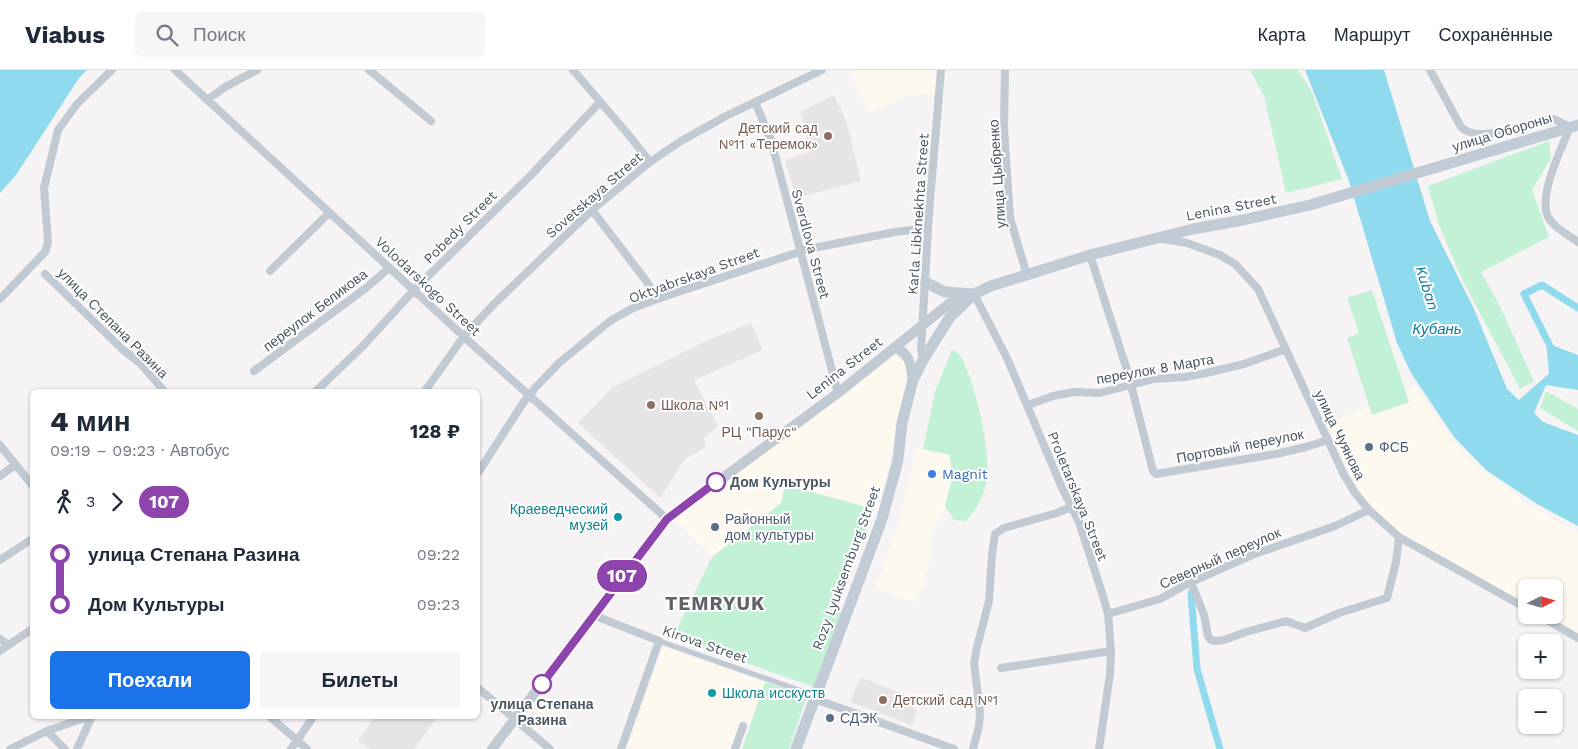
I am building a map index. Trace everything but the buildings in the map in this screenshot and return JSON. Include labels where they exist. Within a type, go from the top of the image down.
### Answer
[{"type":"main road","name":"улица Обороны","points":[[1332,199],[1574,126]]},
{"type":"main road","name":"Lenina Street","points":[[974,294],[991,286],[1157,238],[1332,199]]},
{"type":"main road","points":[[925,282],[944,292],[974,294]]},
{"type":"main road","name":"Rozy Lyuksemburg Street","points":[[796,749],[812,696],[882,519],[896,469],[902,423],[913,380],[950,317],[974,294]]},
{"type":"street","points":[[0,299],[45,252],[48,242],[44,188],[58,130],[77,104],[112,70]]},
{"type":"street","name":"Volodarskogo Street","points":[[174,70],[389,268],[667,519]]},
{"type":"street","points":[[208,100],[225,87],[257,70]]},
{"type":"street","points":[[369,70],[432,121]]},
{"type":"street","points":[[573,70],[650,162]]},
{"type":"street","name":"Sovetskaya Street","points":[[426,389],[464,336],[494,304],[592,210],[650,162],[681,141],[726,116],[822,70]]},
{"type":"street","name":"Karla Libknekhta Street","points":[[924,360],[921,349],[928,228],[941,70]]},
{"type":"street","name":"улица Цыбренко","points":[[1005,70],[1004,128],[1010,218],[1027,275]]},
{"type":"street","points":[[1430,70],[1461,128],[1466,132],[1473,134],[1504,131],[1554,119],[1574,126],[1550,181],[1546,199],[1546,211],[1549,220],[1558,229],[1578,242]]},
{"type":"street","name":"Pobedy Street","points":[[318,389],[362,346],[414,290],[531,175],[600,102]]},
{"type":"street","name":"Sverdlova Street","points":[[755,102],[771,140],[838,393]]},
{"type":"street","points":[[592,210],[647,282],[657,299]]},
{"type":"street","points":[[270,271],[329,213]]},
{"type":"street","name":"Oktyabrskaya Street","points":[[480,470],[529,395],[559,363],[610,321],[657,299],[800,251],[893,232],[928,228]]},
{"type":"street","name":"улица Чуянова","points":[[1187,231],[1203,248]]},
{"type":"street","name":"улица Чуянова","points":[[1157,238],[1203,248],[1220,255],[1235,264],[1258,289],[1344,475],[1355,493],[1369,510],[1399,537],[1518,604]]},
{"type":"street","points":[[1090,256],[1128,373],[1130,385]]},
{"type":"street","name":"переулок Беликова","points":[[254,371],[366,288],[389,268]]},
{"type":"street","name":"улица Степана Разина","points":[[45,274],[122,349],[140,363],[162,389]]},
{"type":"street","name":"Lenina Street","points":[[492,749],[667,519],[838,393],[950,303],[974,294]]},
{"type":"street","name":"Proletarskaya Street","points":[[974,294],[1007,358],[1062,488],[1079,522],[1097,574],[1108,614],[1111,651],[1110,674],[1099,749]]},
{"type":"street","points":[[895,348],[902,350],[907,355],[913,380]]},
{"type":"street","name":"переулок 8 Марта","points":[[1028,406],[1053,396],[1074,392],[1100,393],[1154,380],[1206,373],[1244,364],[1286,349]]},
{"type":"street","name":"Портовый переулок","points":[[1130,385],[1153,471],[1156,474],[1276,454],[1328,440]]},
{"type":"street","points":[[0,445],[30,483]]},
{"type":"street","points":[[0,476],[15,465]]},
{"type":"street","points":[[973,749],[979,726],[980,712],[974,663],[990,601],[995,534],[1004,528],[1057,514],[1071,507]]},
{"type":"street","name":"Северный переулок","points":[[1108,614],[1160,599],[1191,582],[1252,555],[1335,526],[1369,510]]},
{"type":"street","points":[[1191,582],[1204,615],[1208,636],[1216,642],[1286,621],[1300,627],[1310,627],[1339,613],[1387,598],[1396,562],[1399,537]]},
{"type":"street","points":[[0,560],[30,540]]},
{"type":"street","name":"Kirova Street","points":[[593,615],[954,749]]},
{"type":"street","points":[[1554,624],[1578,638]]},
{"type":"street","points":[[0,651],[30,630]]},
{"type":"street","points":[[0,639],[9,645]]},
{"type":"street","points":[[621,749],[660,641]]},
{"type":"street","points":[[1001,668],[1111,651]]},
{"type":"street","points":[[480,690],[550,749]]},
{"type":"street","points":[[10,749],[47,731],[82,719]]},
{"type":"street","points":[[77,749],[90,719]]},
{"type":"street","points":[[272,719],[307,749]]},
{"type":"street","points":[[291,749],[312,719]]},
{"type":"street","points":[[735,749],[743,726]]},
{"type":"street","points":[[47,731],[65,749]]},
{"type":"shaded area","points":[[848,70],[938,70],[936,94],[910,95],[869,112]]},
{"type":"shaded area","name":"Детский сад №11 «Теремок»","points":[[834,95],[846,120],[861,181],[796,198],[785,160],[811,152],[800,112]]},
{"type":"shaded area","name":"Школа №1","points":[[751,323],[763,350],[694,380],[718,426],[704,438],[706,447],[685,459],[660,498],[578,423],[613,387],[708,340]]},
{"type":"shaded area","points":[[894,356],[907,362],[903,396],[879,510],[785,485],[781,503],[712,557],[675,520]]},
{"type":"shaded area","points":[[1416,387],[1451,438],[1478,466],[1531,507],[1578,532],[1578,634],[1561,624],[1563,624],[1563,579],[1518,579],[1518,599],[1426,547],[1410,541],[1379,516],[1350,475],[1327,424]]},
{"type":"shaded area","points":[[916,448],[950,455],[952,479],[945,506],[930,537],[929,566],[917,603],[875,588],[902,514]]},
{"type":"shaded area","points":[[663,647],[765,682],[751,723],[742,720],[731,749],[627,749]]},
{"type":"shaded area","name":"Детский сад №1","points":[[860,677],[916,699],[913,708],[917,710],[912,725],[850,702]]},
{"type":"shaded area","points":[[374,719],[436,719],[414,749],[370,749],[358,740]]},
{"type":"green space","points":[[1250,70],[1298,70],[1312,92],[1342,179],[1286,193],[1264,96]]},
{"type":"green space","points":[[1549,141],[1551,158],[1532,190],[1549,237],[1481,272],[1499,304],[1534,381],[1520,389],[1460,275],[1439,225],[1428,186]]},
{"type":"green space","points":[[1372,290],[1409,402],[1372,415],[1347,338],[1359,333],[1347,298]]},
{"type":"green space","points":[[952,349],[962,358],[973,386],[982,421],[987,457],[988,472],[985,489],[979,504],[966,521],[954,520],[945,506],[952,479],[950,455],[923,449],[935,392]]},
{"type":"green space","points":[[1546,391],[1578,409],[1578,431],[1540,408]]},
{"type":"green space","points":[[785,485],[874,509],[837,607],[843,609],[814,687],[673,637],[712,557],[781,503]]},
{"type":"green space","points":[[765,682],[807,696],[789,749],[742,749]]},
{"type":"water","points":[[0,70],[87,70],[79,78],[16,175],[0,193]]},
{"type":"water","name":"Кубань","points":[[1305,70],[1384,70],[1430,221],[1474,309],[1507,389],[1519,400],[1552,371],[1549,344],[1578,355],[1578,390],[1546,385],[1534,413],[1543,422],[1578,435],[1578,526],[1537,504],[1486,470],[1454,437],[1411,373],[1397,343],[1349,181]]},
{"type":"waterway","points":[[1552,379],[1550,346],[1524,294],[1542,285],[1578,308]]},
{"type":"waterway","points":[[1191,593],[1197,669],[1220,749]]},
{"type":"bus line","name":"107","points":[[542,684],[667,519],[716,482]]},
{"type":"place","name":"Детский сад №11 «Теремок»","points":[[828,136]]},
{"type":"place","name":"Школа №1","points":[[651,405]]},
{"type":"place","name":"РЦ \"Парус\"","points":[[759,416]]},
{"type":"place","name":"ФСБ","points":[[1369,447]]},
{"type":"place","name":"Magnit","points":[[932,474]]},
{"type":"place","name":"Дом Культуры","points":[[716,482]]},
{"type":"place","name":"Краеведческий музей","points":[[618,517]]},
{"type":"place","name":"Районный дом культуры","points":[[715,527]]},
{"type":"place","name":"улица Степана Разина","points":[[542,684]]},
{"type":"place","name":"Школа исскуств","points":[[712,693]]},
{"type":"place","name":"Детский сад №1","points":[[883,700]]},
{"type":"place","name":"СДЭК","points":[[830,718]]},
{"type":"district","name":"TEMRYUK","points":[[715,603]]},
{"type":"water label","name":"Kuban","points":[[1427,288]]}]
